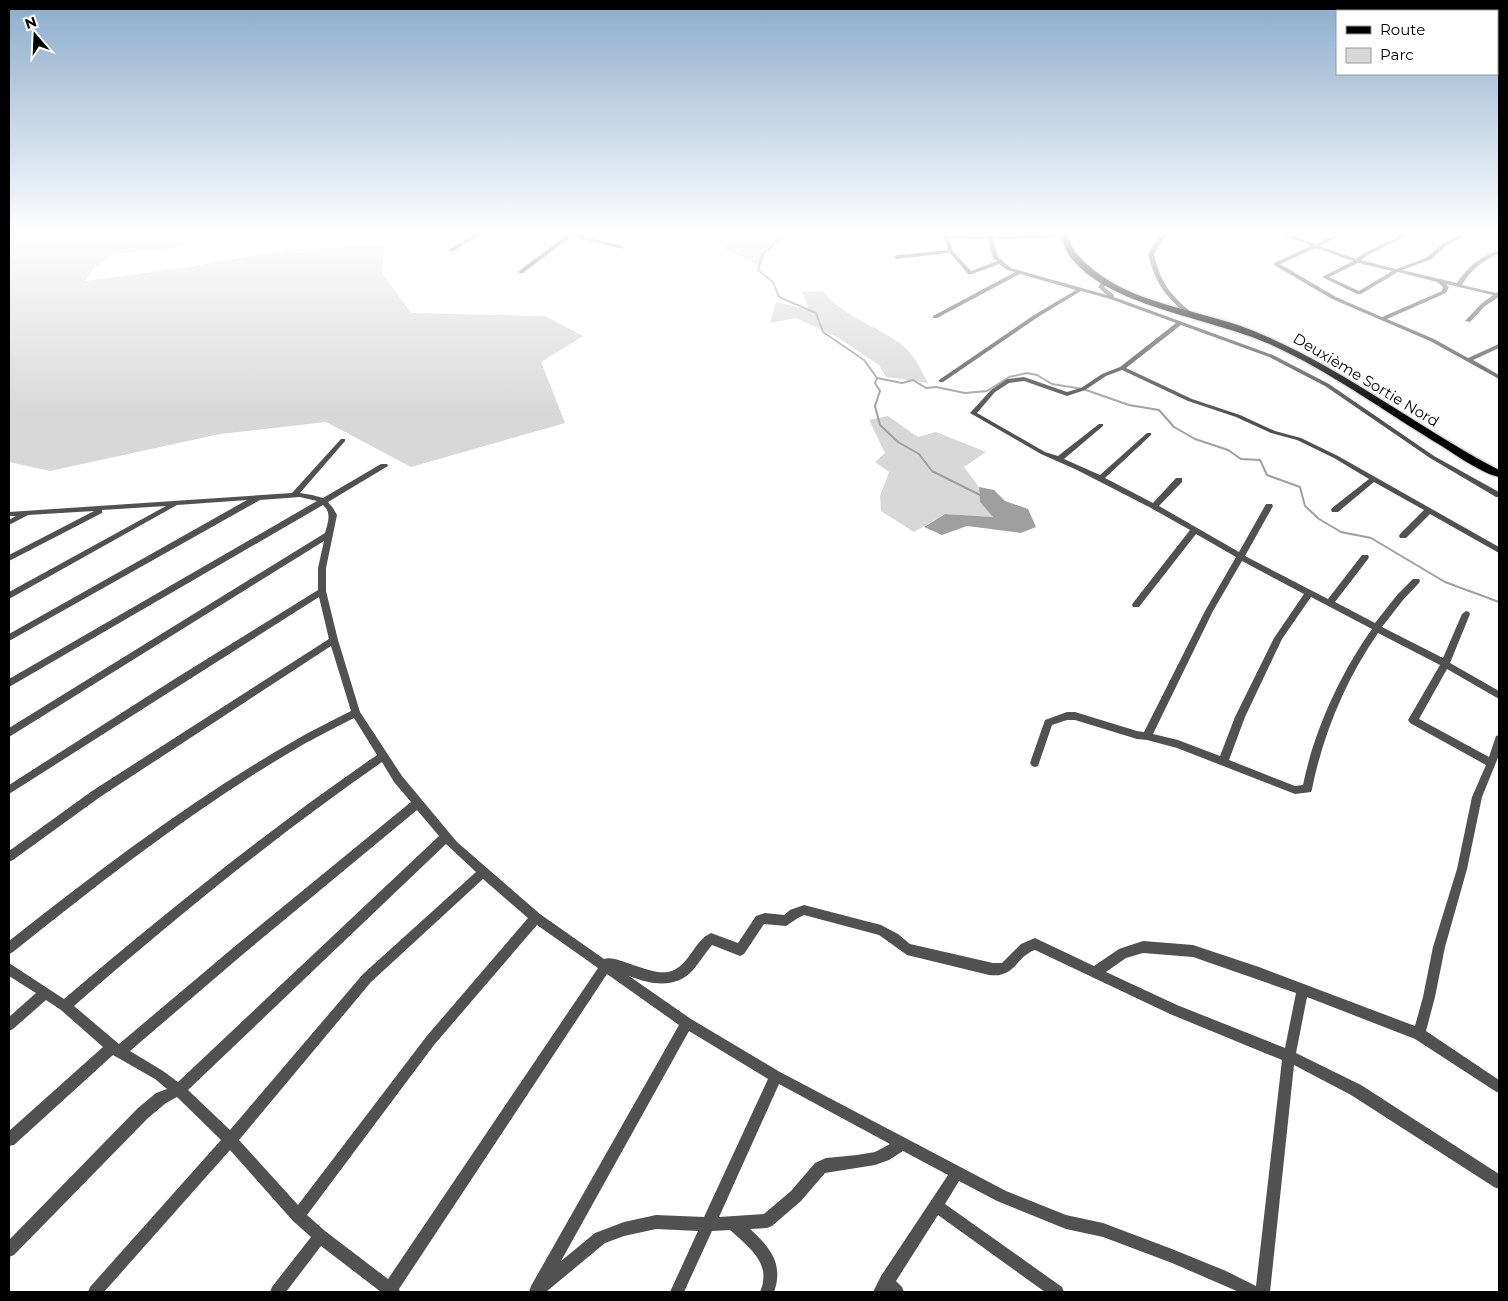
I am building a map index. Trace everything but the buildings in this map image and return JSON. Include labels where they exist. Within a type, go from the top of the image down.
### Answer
[{"type":"main road","name":"Deuxième Sortie Nord","points":[[1133,295],[1261,337],[1319,365],[1499,474]]},
{"type":"street","points":[[935,317],[976,295]]},
{"type":"street","points":[[941,381],[1036,316],[1071,295]]},
{"type":"street","points":[[1098,295],[1257,349],[1305,373],[1327,385],[1432,457],[1499,495]]},
{"type":"street","points":[[1111,295],[1112,298]]},
{"type":"street","points":[[1168,295],[1190,314]]},
{"type":"street","points":[[1329,295],[1432,340],[1499,377]]},
{"type":"street","points":[[1384,318],[1438,295]]},
{"type":"street","points":[[1468,321],[1483,305],[1498,295]]},
{"type":"street","points":[[1180,323],[1122,368],[1104,375],[1083,389],[1067,394],[1024,379],[1007,381],[993,391],[972,413],[1043,453],[1101,478],[1154,506],[1240,557],[1445,664],[1499,695]]},
{"type":"street","points":[[1468,360],[1499,346]]},
{"type":"street","points":[[1122,368],[1190,400],[1238,416],[1273,432],[1299,439],[1374,478],[1499,550]]},
{"type":"street","points":[[1059,459],[1101,425]]},
{"type":"street","points":[[1101,478],[1149,434]]},
{"type":"street","points":[[294,495],[343,440]]},
{"type":"street","points":[[9,683],[322,500],[384,466]]},
{"type":"street","points":[[1335,510],[1374,478]]},
{"type":"street","points":[[1154,506],[1179,480]]},
{"type":"street","points":[[9,638],[260,496]]},
{"type":"street","points":[[9,514],[176,504],[260,496],[313,496],[322,500],[333,512],[322,568],[322,591],[334,640],[356,713],[398,779],[446,837],[536,918],[687,1023],[776,1076],[957,1173],[1002,1196],[1066,1222],[1103,1230],[1221,1276],[1254,1292]]},
{"type":"street","points":[[9,596],[176,504]]},
{"type":"street","points":[[1148,736],[1209,611],[1263,518],[1268,506]]},
{"type":"street","points":[[9,558],[104,508]]},
{"type":"street","points":[[1402,536],[1429,510]]},
{"type":"street","points":[[9,522],[28,513]]},
{"type":"street","points":[[1136,605],[1194,531]]},
{"type":"street","points":[[9,733],[329,534]]},
{"type":"street","points":[[1330,603],[1365,557]]},
{"type":"street","points":[[1035,763],[1048,723],[1060,718],[1075,716],[1137,735],[1178,744],[1295,790],[1307,788],[1318,745],[1355,663],[1376,628],[1416,581]]},
{"type":"street","points":[[9,790],[176,682],[322,591]]},
{"type":"street","points":[[1223,762],[1240,717],[1278,638],[1309,593]]},
{"type":"street","points":[[1466,614],[1445,664],[1413,720],[1492,763]]},
{"type":"street","points":[[9,857],[96,794],[334,640]]},
{"type":"street","points":[[9,948],[93,881],[235,782],[299,742],[356,713]]},
{"type":"street","points":[[1419,1034],[1439,947],[1462,869],[1477,797],[1492,763],[1499,739]]},
{"type":"street","points":[[65,1006],[225,871],[318,800],[384,756]]},
{"type":"street","points":[[9,1140],[117,1049],[418,803]]},
{"type":"street","points":[[9,1250],[142,1113],[161,1098],[179,1090],[446,837]]},
{"type":"street","points":[[95,1292],[230,1140],[367,978],[483,872]]},
{"type":"street","points":[[9,969],[65,1006],[117,1049],[179,1090],[230,1140],[298,1216],[320,1236],[392,1290],[604,967],[612,963],[651,977],[666,978],[685,969],[711,939],[740,950],[760,920],[765,918],[786,921],[794,914],[804,910],[881,930],[907,949],[997,970],[1005,968],[1026,947],[1035,944],[1174,1010],[1289,1056],[1356,1090],[1499,1182]]},
{"type":"street","points":[[298,1216],[430,1041],[536,918]]},
{"type":"street","points":[[1095,972],[1123,953],[1142,947],[1193,951],[1419,1034],[1499,1087]]},
{"type":"street","points":[[1263,1292],[1289,1056],[1303,990]]},
{"type":"street","points":[[9,1025],[45,993]]},
{"type":"street","points":[[536,1292],[687,1023]]},
{"type":"street","points":[[677,1292],[710,1224],[776,1076]]},
{"type":"street","points":[[536,1292],[600,1238],[610,1233],[656,1222],[734,1224],[767,1221],[796,1196],[820,1168],[826,1165],[869,1161],[891,1154],[902,1144]]},
{"type":"street","points":[[897,1292],[883,1287],[957,1173]]},
{"type":"street","points":[[936,1206],[1057,1292]]},
{"type":"street","points":[[734,1224],[760,1248],[769,1262],[773,1280],[767,1292]]},
{"type":"street","points":[[277,1292],[320,1236]]},
{"type":"green space","points":[[9,295],[398,295],[411,313],[545,316],[583,336],[541,362],[565,423],[411,467],[326,422],[220,434],[50,471],[9,462]]},
{"type":"green space","points":[[803,295],[826,295],[851,315],[892,338],[906,349],[917,362],[928,383],[886,377],[879,365],[837,337],[796,318],[770,323],[776,302],[809,310]]},
{"type":"green space","points":[[888,416],[918,437],[936,432],[986,452],[964,467],[979,487],[980,502],[993,517],[945,514],[914,532],[881,511],[880,496],[889,472],[875,462],[885,453],[869,420]]},
{"type":"shaded area","points":[[979,487],[994,490],[1005,501],[1028,509],[1036,527],[1021,533],[967,526],[942,535],[924,527],[945,514],[993,517],[980,502]]},
{"type":"waterway","points":[[778,295],[779,297],[816,313],[823,332],[864,360],[877,378]]},
{"type":"waterway","points":[[877,378],[902,383],[913,380],[926,388],[936,387],[965,393],[987,391],[1009,377],[1027,373],[1037,375],[1052,384],[1083,389],[1129,405],[1159,410],[1174,427],[1195,439],[1228,450],[1241,459],[1260,460],[1267,475],[1300,487],[1305,506],[1319,519],[1341,532],[1371,538],[1445,582],[1499,602]]},
{"type":"waterway","points":[[877,378],[875,383],[880,391],[875,406],[880,425],[898,442],[919,454],[932,471],[980,495]]}]
